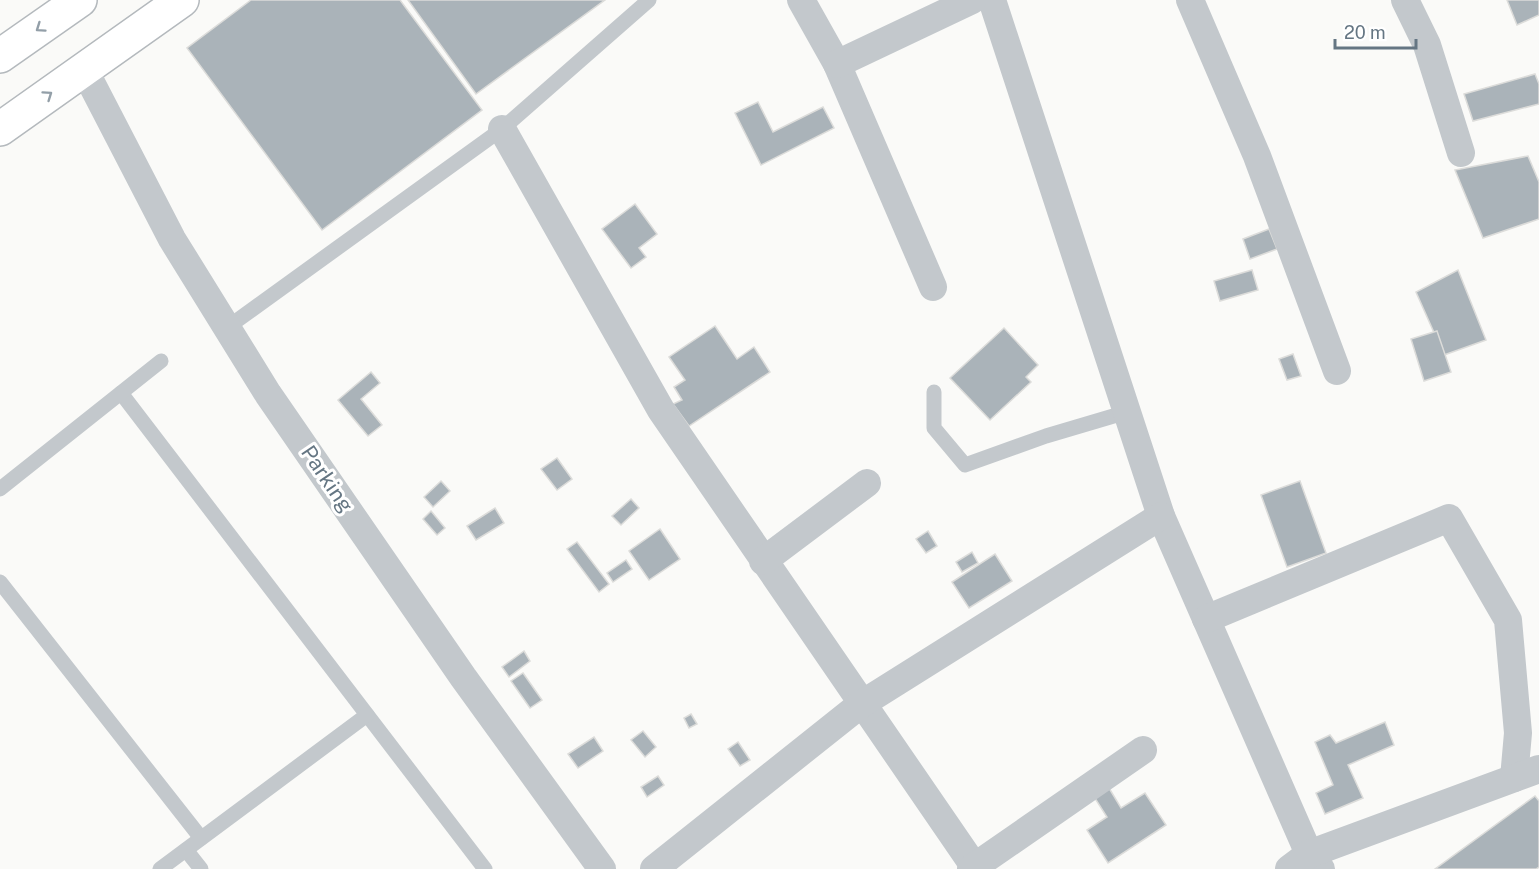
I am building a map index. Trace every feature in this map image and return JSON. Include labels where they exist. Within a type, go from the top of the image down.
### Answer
[{"type":"highway","points":[[0,56],[80,0]]},
{"type":"highway","points":[[0,129],[182,0]]},
{"type":"street","points":[[801,0],[837,64],[933,287]]},
{"type":"street","points":[[837,64],[972,0]]},
{"type":"street","points":[[992,0],[1161,516],[1206,619],[1306,864],[1526,774],[1518,734],[1508,620],[1449,518],[1206,619]]},
{"type":"street","points":[[1190,0],[1257,156],[1336,371]]},
{"type":"street","points":[[1405,0],[1427,45],[1461,153]]},
{"type":"street","name":"Parking","points":[[84,69],[172,239],[268,394],[383,561],[602,869]]},
{"type":"street","points":[[502,129],[661,410],[860,705],[974,868],[1143,750]]},
{"type":"street","points":[[763,561],[867,483]]},
{"type":"street","points":[[654,869],[860,705],[1161,516]]},
{"type":"lane","points":[[228,327],[502,129],[649,0]]},
{"type":"lane","points":[[0,489],[161,361]]},
{"type":"lane","points":[[934,392],[934,428],[965,465],[1046,436],[1127,412]]},
{"type":"lane","points":[[121,393],[485,869]]},
{"type":"lane","points":[[0,582],[201,838]]},
{"type":"lane","points":[[160,869],[367,715]]},
{"type":"lane","points":[[186,849],[201,869]]},
{"type":"building","points":[[251,0],[400,0],[482,110],[322,230],[187,48]]},
{"type":"building","points":[[408,0],[605,0],[476,94]]},
{"type":"building","points":[[1507,0],[1539,0],[1539,15],[1517,25]]},
{"type":"building","points":[[1535,74],[1539,84],[1539,104],[1473,121],[1464,94]]},
{"type":"building","points":[[758,102],[773,132],[823,107],[834,128],[761,165],[735,113]]},
{"type":"building","points":[[1528,156],[1539,182],[1539,219],[1483,238],[1455,170]]},
{"type":"building","points":[[635,204],[657,234],[639,248],[646,257],[631,268],[602,229]]},
{"type":"building","points":[[1269,229],[1277,249],[1250,259],[1243,239]]},
{"type":"building","points":[[1252,270],[1258,290],[1220,301],[1214,281]]},
{"type":"building","points":[[1458,270],[1486,340],[1444,355],[1416,292]]},
{"type":"building","points":[[715,326],[737,359],[754,347],[770,372],[689,426],[673,404],[682,400],[674,387],[685,380],[669,357]]},
{"type":"building","points":[[1004,328],[1038,365],[1026,377],[1031,382],[990,420],[950,378]]},
{"type":"building","points":[[1437,331],[1451,372],[1424,381],[1411,339]]},
{"type":"building","points":[[1293,354],[1301,376],[1287,380],[1279,359]]},
{"type":"building","points":[[371,372],[380,383],[361,399],[382,425],[368,436],[338,400]]},
{"type":"building","points":[[557,458],[572,479],[557,490],[541,469]]},
{"type":"building","points":[[441,481],[450,491],[433,507],[424,497]]},
{"type":"building","points":[[1300,481],[1326,553],[1287,567],[1261,495]]},
{"type":"building","points":[[631,499],[639,508],[621,525],[612,516]]},
{"type":"building","points":[[495,508],[504,523],[476,540],[467,526]]},
{"type":"building","points":[[431,511],[445,528],[437,535],[423,519]]},
{"type":"building","points":[[660,529],[680,559],[649,580],[629,551]]},
{"type":"building","points":[[928,531],[937,546],[926,553],[916,539]]},
{"type":"building","points":[[577,542],[609,584],[599,592],[567,549]]},
{"type":"building","points":[[972,552],[978,563],[962,572],[956,562]]},
{"type":"building","points":[[995,554],[1012,581],[969,608],[952,582]]},
{"type":"building","points":[[626,560],[632,569],[613,582],[607,573]]},
{"type":"building","points":[[524,651],[530,661],[509,677],[502,667]]},
{"type":"building","points":[[523,673],[542,700],[530,708],[511,681]]},
{"type":"building","points":[[691,714],[697,724],[689,728],[684,718]]},
{"type":"building","points":[[1385,722],[1394,745],[1348,765],[1363,798],[1325,814],[1316,793],[1333,785],[1315,742],[1330,735],[1336,743]]},
{"type":"building","points":[[643,731],[656,747],[645,757],[631,740]]},
{"type":"building","points":[[594,737],[603,751],[578,768],[568,754]]},
{"type":"building","points":[[738,742],[750,760],[740,766],[728,749]]},
{"type":"building","points":[[658,776],[664,785],[647,797],[641,787]]},
{"type":"building","points":[[1106,783],[1121,808],[1145,793],[1166,825],[1108,863],[1087,830],[1107,817],[1091,792]]},
{"type":"building","points":[[1535,796],[1539,801],[1539,867],[1536,869],[1435,869]]}]
